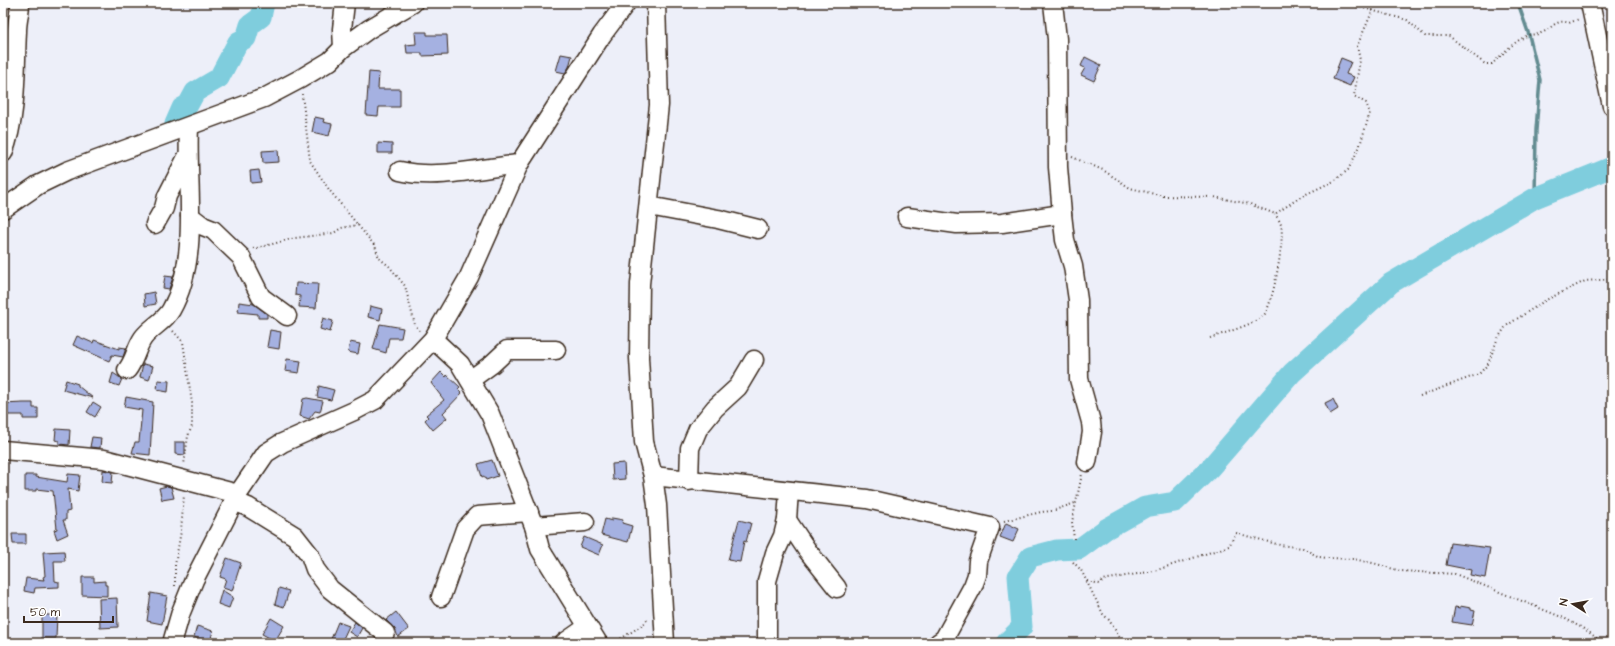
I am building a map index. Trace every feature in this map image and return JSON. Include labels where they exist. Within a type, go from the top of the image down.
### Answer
[{"type":"street","points":[[3,153],[12,112],[20,3]]},
{"type":"street","points":[[342,48],[342,29],[345,3]]},
{"type":"street","points":[[3,208],[38,185],[67,171],[106,155],[189,127],[264,98],[330,61],[342,48],[392,14],[413,3]]},
{"type":"street","points":[[172,643],[181,612],[194,580],[236,498],[266,452],[282,443],[375,400],[433,339],[469,277],[520,164],[602,35],[626,3]]},
{"type":"street","points":[[656,3],[659,105],[640,284],[639,358],[644,442],[653,476],[663,585],[665,643]]},
{"type":"street","points":[[1053,3],[1057,39],[1062,214],[1065,240],[1073,266],[1078,300],[1079,379],[1091,422],[1092,432],[1087,462]]},
{"type":"street","points":[[1591,8],[1612,106]]},
{"type":"street","points":[[127,370],[133,362],[137,348],[144,337],[164,320],[171,310],[183,280],[188,254],[190,216],[191,184],[187,157],[189,127]]},
{"type":"street","points":[[155,224],[164,208],[167,196],[187,157]]},
{"type":"street","points":[[400,171],[412,174],[439,174],[520,164]]},
{"type":"street","points":[[649,206],[718,219],[758,229]]},
{"type":"street","points":[[908,217],[957,224],[1002,223],[1062,214]]},
{"type":"street","points":[[190,216],[203,226],[213,230],[241,257],[261,297],[287,316]]},
{"type":"street","points":[[433,339],[460,364],[490,414],[532,519],[540,549],[598,643]]},
{"type":"street","points":[[470,380],[492,364],[507,350],[556,350]]},
{"type":"street","points":[[689,481],[690,448],[698,429],[715,408],[738,387],[754,360]]},
{"type":"street","points":[[3,450],[104,459],[236,498],[295,536],[310,554],[315,569],[330,589],[386,633]]},
{"type":"street","points":[[653,476],[867,499],[990,527],[978,562],[977,575],[973,586],[944,639],[938,643]]},
{"type":"street","points":[[767,643],[766,581],[775,553],[783,536],[787,520],[789,491]]},
{"type":"street","points":[[441,597],[465,529],[471,520],[477,516],[585,522]]},
{"type":"street","points":[[787,520],[807,550],[838,588]]},
{"type":"street","points":[[564,643],[587,627]]},
{"type":"path","points":[[1345,3],[1407,20],[1425,36],[1449,36],[1485,64],[1492,64],[1514,44],[1529,35],[1541,34],[1555,23],[1564,21],[1569,23],[1591,8]]},
{"type":"path","points":[[1275,214],[1302,196],[1334,181],[1348,170],[1362,139],[1370,113],[1366,103],[1354,96],[1360,60],[1357,46],[1375,3]]},
{"type":"path","points":[[300,79],[310,161],[330,191],[375,246],[379,258],[405,286],[415,325],[425,336],[433,339]]},
{"type":"path","points":[[1059,150],[1103,170],[1130,188],[1163,196],[1214,197],[1250,204],[1275,214],[1281,225],[1282,233],[1276,277],[1270,306],[1263,315],[1246,324],[1210,338]]},
{"type":"path","points":[[236,252],[301,237],[334,233],[341,228],[358,225]]},
{"type":"path","points":[[1420,396],[1478,374],[1488,364],[1497,340],[1506,326],[1546,300],[1585,281],[1612,279]]},
{"type":"path","points":[[1074,539],[1072,522],[1075,503],[1087,462]]},
{"type":"path","points":[[990,527],[1009,518],[1052,512],[1075,503]]},
{"type":"path","points":[[1087,581],[1100,584],[1103,580],[1154,571],[1229,546],[1236,533],[1280,545],[1303,548],[1324,558],[1353,559],[1400,571],[1455,574],[1564,618],[1586,630],[1603,643]]},
{"type":"path","points":[[1073,562],[1081,570],[1103,614],[1109,620],[1120,638],[1119,643]]},
{"type":"path","points":[[614,643],[644,624],[649,618]]},
{"type":"building","points":[[415,32],[427,32],[427,35],[447,35],[448,55],[422,56],[422,53],[407,53],[406,45],[416,44]]},
{"type":"building","points":[[561,54],[572,56],[569,67],[565,73],[556,71]]},
{"type":"building","points":[[1085,57],[1101,65],[1094,81],[1081,75],[1085,68],[1081,66]]},
{"type":"building","points":[[1341,58],[1351,62],[1346,74],[1354,77],[1350,86],[1333,79]]},
{"type":"building","points":[[369,72],[379,73],[378,89],[400,89],[400,107],[379,107],[378,116],[366,115]]},
{"type":"building","points":[[315,117],[324,119],[323,122],[332,124],[329,136],[312,132]]},
{"type":"building","points":[[378,143],[392,144],[392,153],[378,153]]},
{"type":"building","points":[[278,150],[279,162],[263,163],[262,151]]},
{"type":"building","points":[[259,170],[261,182],[251,183],[250,171]]},
{"type":"building","points":[[165,276],[173,277],[169,289],[163,288]]},
{"type":"building","points":[[296,283],[318,284],[316,308],[299,307],[300,296],[295,295]]},
{"type":"building","points":[[154,292],[156,304],[145,306],[144,294]]},
{"type":"building","points":[[239,302],[254,304],[267,314],[267,318],[258,318],[258,314],[238,312]]},
{"type":"building","points":[[370,306],[382,309],[380,320],[368,317]]},
{"type":"building","points":[[323,318],[333,321],[330,332],[320,329]]},
{"type":"building","points":[[380,324],[403,328],[401,338],[389,338],[386,353],[373,349]]},
{"type":"building","points":[[270,330],[281,332],[279,349],[267,347]]},
{"type":"building","points":[[77,336],[93,343],[94,340],[119,349],[119,347],[126,348],[123,357],[112,355],[109,361],[73,345]]},
{"type":"building","points":[[350,342],[360,344],[358,354],[348,352]]},
{"type":"building","points":[[287,359],[301,361],[299,373],[285,371]]},
{"type":"building","points":[[143,364],[153,366],[149,380],[140,377]]},
{"type":"building","points":[[441,372],[446,377],[447,375],[460,387],[458,389],[462,393],[443,413],[447,418],[433,430],[425,420],[428,417],[426,415],[444,400],[431,383]]},
{"type":"building","points":[[113,373],[122,379],[119,386],[110,383]]},
{"type":"building","points":[[66,380],[78,384],[78,386],[93,398],[63,390]]},
{"type":"building","points":[[158,380],[169,381],[168,392],[157,390]]},
{"type":"building","points":[[319,386],[334,390],[331,400],[317,397]]},
{"type":"building","points":[[126,397],[153,402],[150,455],[132,453],[135,442],[139,442],[142,410],[124,407]]},
{"type":"building","points":[[307,398],[323,401],[320,412],[315,411],[309,419],[300,416],[303,399]]},
{"type":"building","points":[[1333,399],[1338,409],[1330,414],[1325,403]]},
{"type":"building","points":[[93,402],[101,407],[95,417],[87,412]]},
{"type":"building","points":[[33,403],[33,408],[38,408],[38,419],[23,419],[23,415],[4,415],[3,404]]},
{"type":"building","points":[[56,429],[70,430],[69,445],[59,444],[59,441],[55,440]]},
{"type":"building","points":[[92,437],[101,438],[100,448],[90,447]]},
{"type":"building","points":[[175,442],[185,442],[185,455],[175,454]]},
{"type":"building","points":[[492,460],[498,476],[486,480],[484,476],[482,477],[478,464]]},
{"type":"building","points":[[624,463],[625,479],[613,480],[612,464]]},
{"type":"building","points":[[103,470],[113,472],[112,483],[102,482]]},
{"type":"building","points":[[68,474],[80,475],[78,491],[68,489],[70,511],[66,512],[66,520],[63,520],[68,534],[57,539],[54,530],[57,529],[53,491],[36,489],[36,491],[25,491],[25,475],[36,475],[36,477],[67,482]]},
{"type":"building","points":[[167,486],[171,487],[174,498],[162,500],[159,488]]},
{"type":"building","points":[[612,518],[623,520],[622,523],[632,526],[628,542],[601,535],[605,519],[612,521]]},
{"type":"building","points":[[739,520],[751,523],[746,542],[744,541],[740,562],[728,560]]},
{"type":"building","points":[[1006,523],[1019,529],[1013,542],[1000,537]]},
{"type":"building","points":[[12,534],[26,534],[26,544],[13,544]]},
{"type":"building","points":[[584,537],[603,545],[599,555],[580,547]]},
{"type":"building","points":[[1450,543],[1490,548],[1485,578],[1470,575],[1471,570],[1446,565]]},
{"type":"building","points":[[64,551],[65,561],[54,561],[55,581],[59,582],[59,587],[35,588],[34,593],[24,591],[26,578],[44,580],[43,552]]},
{"type":"building","points":[[227,558],[241,563],[232,591],[223,588],[226,579],[220,577]]},
{"type":"building","points":[[82,577],[94,577],[94,582],[105,581],[105,585],[107,585],[107,596],[82,595]]},
{"type":"building","points":[[279,588],[289,591],[284,607],[275,604]]},
{"type":"building","points":[[222,590],[233,597],[229,608],[218,604]]},
{"type":"building","points":[[151,593],[167,596],[162,624],[147,621]]},
{"type":"building","points":[[117,598],[118,627],[100,628],[99,599]]},
{"type":"building","points":[[1460,606],[1471,608],[1471,610],[1475,611],[1472,625],[1452,622],[1455,607],[1460,608]]},
{"type":"building","points":[[396,612],[409,629],[398,637],[395,629],[386,620]]},
{"type":"building","points":[[42,615],[57,615],[56,638],[42,638]]},
{"type":"building","points":[[271,618],[284,626],[275,641],[262,634]]},
{"type":"building","points":[[338,622],[349,626],[341,643],[331,639]]},
{"type":"building","points":[[355,622],[362,628],[357,637],[349,632]]},
{"type":"building","points":[[197,626],[213,631],[210,642],[194,637]]},
{"type":"waterway","points":[[175,124],[182,108],[188,105],[195,92],[219,78],[238,42],[246,38],[250,25],[261,17],[264,3]]},
{"type":"waterway","points":[[1518,3],[1529,35],[1540,80],[1536,130],[1535,198]]},
{"type":"waterway","points":[[1006,643],[1022,627],[1018,576],[1030,557],[1057,550],[1079,549],[1106,529],[1145,507],[1175,502],[1210,468],[1292,373],[1391,283],[1535,198],[1612,167]]}]
